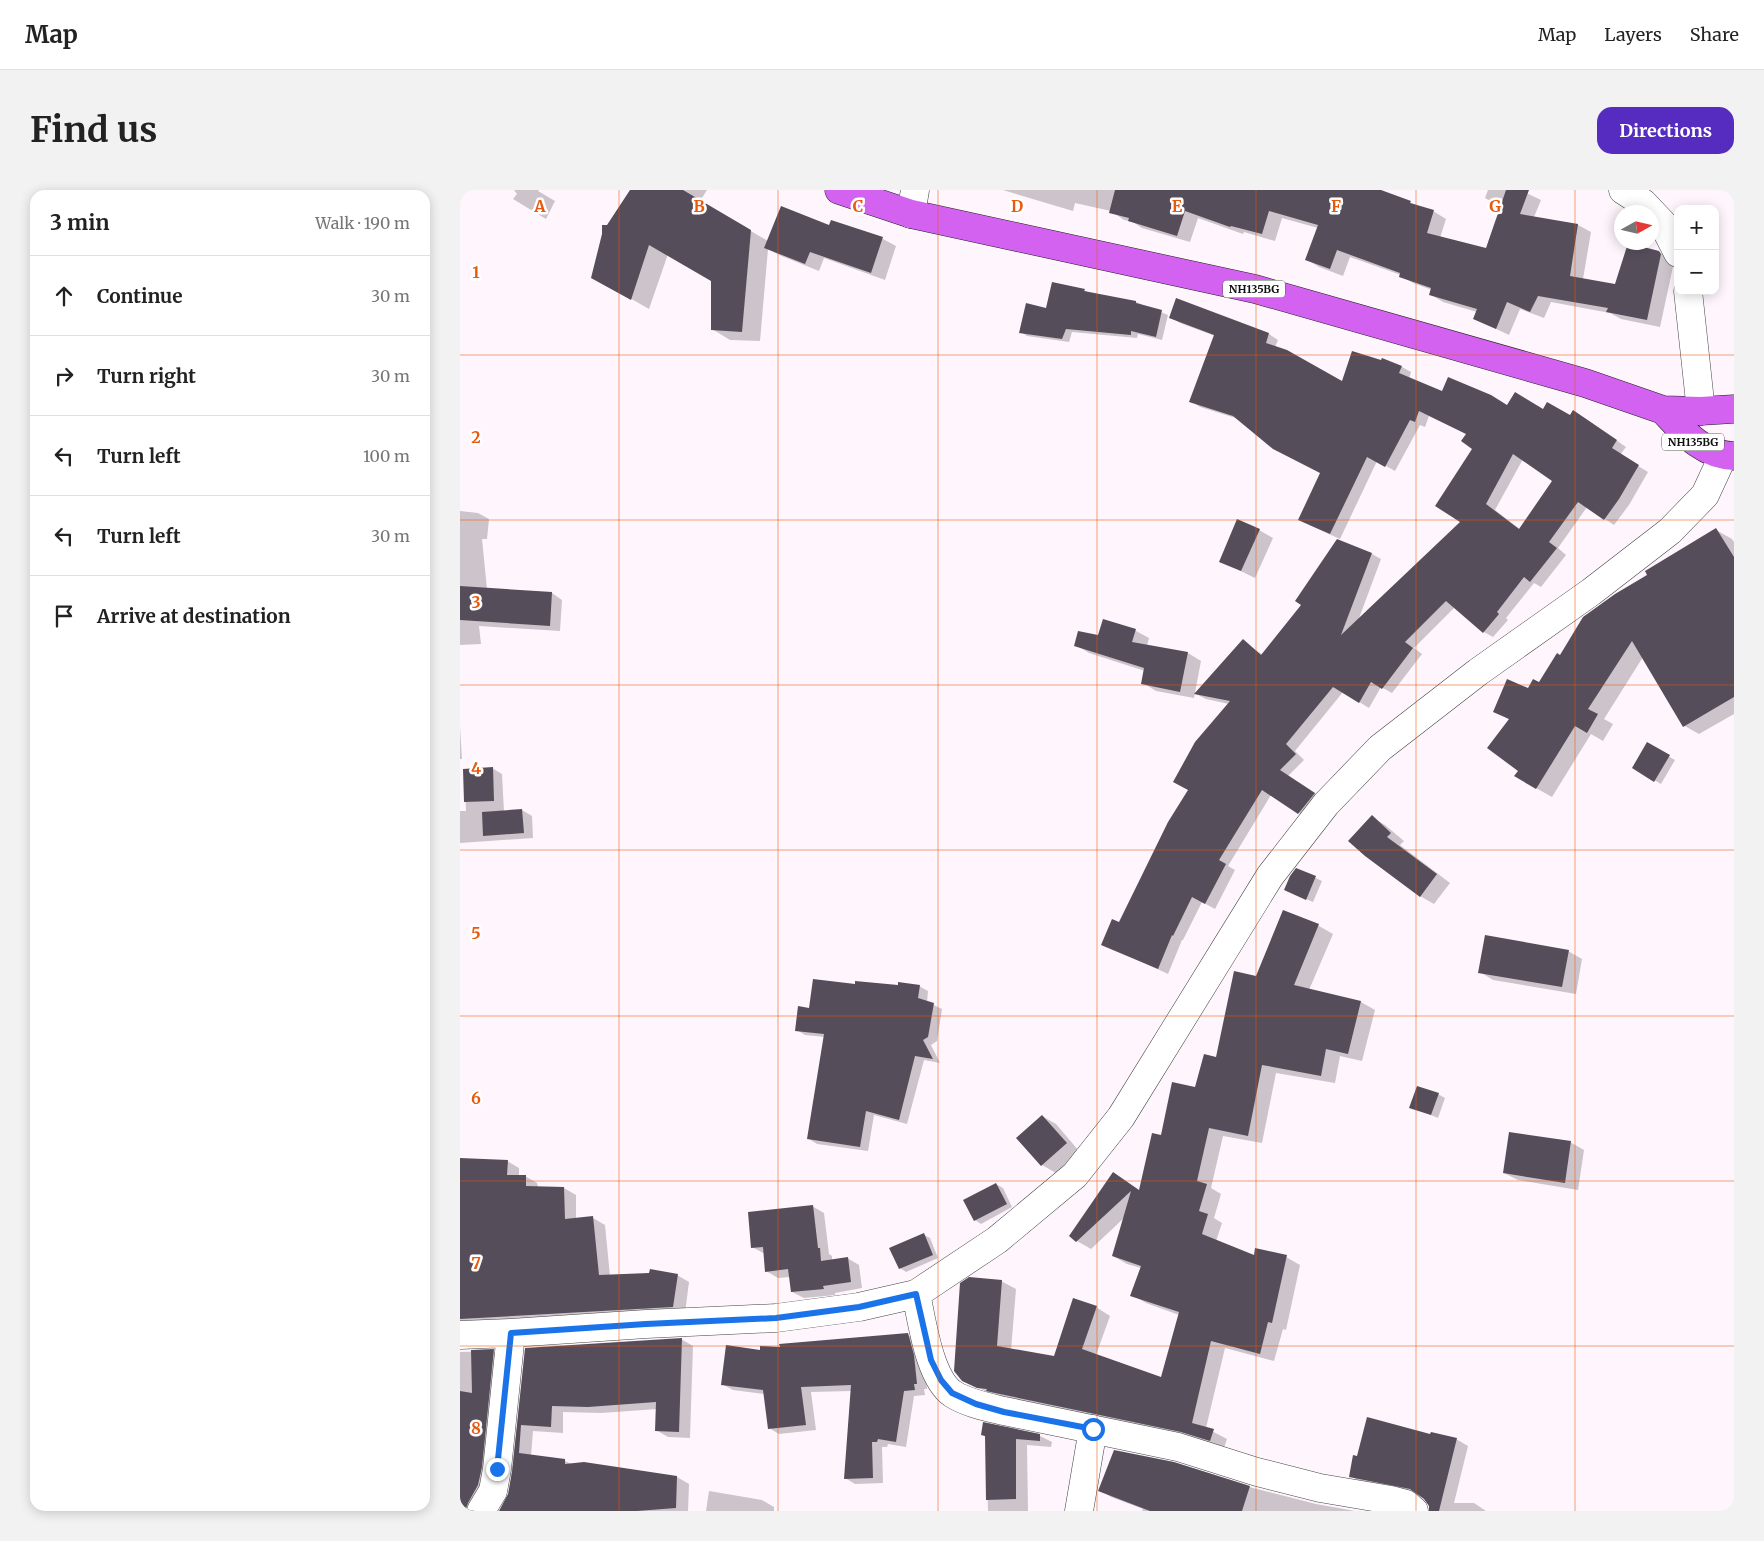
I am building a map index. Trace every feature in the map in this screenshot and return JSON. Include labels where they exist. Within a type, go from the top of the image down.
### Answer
[{"type":"highway","name":"NH135BG","points":[[839,190],[913,202],[1255,289],[1585,383],[1663,410],[1701,411],[1734,409]]},
{"type":"highway","name":"NH135BG","points":[[1663,410],[1694,442],[1728,456]]},
{"type":"street","points":[[1623,190],[1643,203],[1663,224],[1676,250]]},
{"type":"street","points":[[1688,295],[1701,411]]},
{"type":"street","points":[[460,1335],[776,1318],[859,1307],[916,1294],[997,1240],[1075,1175],[1122,1117],[1270,876],[1326,804],[1380,748],[1478,672],[1598,587],[1670,531],[1705,496],[1728,456]]},
{"type":"street","points":[[916,1294],[931,1360],[941,1380],[952,1393],[976,1404],[1004,1412],[1178,1447],[1257,1472],[1320,1488],[1406,1504],[1414,1511]]},
{"type":"street","points":[[481,1511],[493,1491],[497,1469],[511,1333]]},
{"type":"street","points":[[1079,1511],[1093,1429]]},
{"type":"building","points":[[630,190],[683,190],[751,230],[742,332],[711,330],[711,281],[649,245],[631,300],[591,278],[602,234],[602,225],[607,225]]},
{"type":"building","points":[[1115,190],[1381,190],[1411,201],[1410,203],[1434,210],[1427,233],[1486,248],[1506,190],[1529,190],[1520,214],[1578,224],[1570,276],[1615,284],[1626,250],[1655,250],[1661,254],[1647,320],[1606,312],[1608,308],[1538,296],[1530,312],[1507,302],[1496,329],[1473,319],[1477,309],[1429,295],[1431,288],[1399,277],[1400,273],[1337,250],[1330,269],[1305,260],[1318,225],[1269,211],[1262,234],[1230,227],[1185,211],[1177,236],[1128,221],[1129,218],[1109,213]]},
{"type":"building","points":[[781,206],[829,225],[831,220],[883,237],[871,273],[810,252],[805,264],[764,248]]},
{"type":"building","points":[[1052,282],[1085,289],[1084,291],[1136,301],[1136,303],[1162,310],[1156,337],[1131,331],[1131,335],[1066,329],[1062,339],[1019,333],[1026,303],[1046,308]]},
{"type":"building","points":[[1176,298],[1269,333],[1266,343],[1287,350],[1342,381],[1352,351],[1381,360],[1382,358],[1402,366],[1399,373],[1442,391],[1448,377],[1491,395],[1507,405],[1515,392],[1543,409],[1547,402],[1570,415],[1573,410],[1617,440],[1612,448],[1639,465],[1604,520],[1578,502],[1549,542],[1557,548],[1530,582],[1524,577],[1497,612],[1499,614],[1483,633],[1446,601],[1405,642],[1413,648],[1382,689],[1371,682],[1359,703],[1333,687],[1286,744],[1296,754],[1280,770],[1315,793],[1298,814],[1262,790],[1219,860],[1226,864],[1205,904],[1192,897],[1172,935],[1158,969],[1101,945],[1112,919],[1119,922],[1168,822],[1188,790],[1173,782],[1195,742],[1230,701],[1194,694],[1243,639],[1261,655],[1301,605],[1295,601],[1337,539],[1372,553],[1341,635],[1460,522],[1435,506],[1472,449],[1461,441],[1466,434],[1419,411],[1415,422],[1410,420],[1385,467],[1367,457],[1330,534],[1298,520],[1320,473],[1273,449],[1233,416],[1189,402],[1214,335],[1169,318]],"holes":[[[1513,454],[1552,481],[1519,529],[1486,504]]]},
{"type":"building","points":[[1237,519],[1260,529],[1241,571],[1219,562]]},
{"type":"building","points":[[1716,528],[1734,557],[1734,697],[1683,727],[1632,641],[1588,709],[1598,714],[1587,733],[1575,726],[1536,789],[1514,776],[1518,771],[1487,748],[1509,719],[1493,712],[1507,679],[1528,688],[1533,679],[1539,682],[1557,653],[1560,655],[1583,617],[1615,594],[1647,575],[1645,571]]},
{"type":"building","points":[[460,586],[552,592],[550,626],[460,620]]},
{"type":"building","points":[[1103,619],[1136,629],[1132,642],[1188,652],[1180,692],[1141,684],[1144,668],[1074,646],[1078,631],[1098,635]]},
{"type":"building","points":[[1647,742],[1670,755],[1654,782],[1632,768]]},
{"type":"building","points":[[493,767],[494,801],[464,802],[463,769]]},
{"type":"building","points":[[522,809],[524,833],[483,836],[482,812]]},
{"type":"building","points":[[1372,815],[1391,833],[1387,837],[1437,874],[1420,897],[1348,841]]},
{"type":"building","points":[[1296,868],[1316,876],[1306,900],[1284,890]]},
{"type":"building","points":[[1283,910],[1319,924],[1294,985],[1361,1001],[1348,1054],[1326,1049],[1321,1076],[1262,1065],[1248,1136],[1209,1128],[1197,1181],[1207,1184],[1199,1211],[1208,1214],[1202,1234],[1254,1255],[1255,1248],[1287,1255],[1272,1323],[1268,1322],[1260,1354],[1211,1341],[1192,1423],[1214,1429],[1210,1441],[1181,1432],[986,1391],[987,1389],[977,1388],[962,1381],[954,1371],[960,1283],[969,1277],[1002,1280],[997,1346],[1054,1356],[1073,1298],[1097,1306],[1082,1349],[1161,1377],[1179,1312],[1130,1296],[1141,1266],[1112,1256],[1131,1191],[1076,1242],[1069,1236],[1113,1172],[1139,1190],[1152,1133],[1161,1135],[1172,1082],[1195,1087],[1204,1054],[1216,1057],[1234,971],[1256,976]]},
{"type":"building","points":[[1485,935],[1569,950],[1562,987],[1478,973]]},
{"type":"building","points":[[813,979],[855,984],[855,981],[898,985],[898,982],[920,985],[918,998],[934,1003],[928,1037],[923,1040],[933,1059],[915,1056],[899,1120],[866,1111],[860,1147],[807,1139],[824,1034],[795,1031],[798,1006],[809,1008]]},
{"type":"building","points":[[1417,1086],[1439,1093],[1431,1115],[1409,1108]]},
{"type":"building","points":[[1042,1115],[1067,1143],[1041,1166],[1016,1138]]},
{"type":"building","points":[[1509,1132],[1571,1141],[1565,1183],[1503,1173]]},
{"type":"building","points":[[460,1158],[508,1160],[507,1175],[526,1175],[526,1186],[564,1187],[565,1219],[593,1216],[599,1275],[649,1273],[650,1269],[678,1274],[673,1307],[460,1319]]},
{"type":"building","points":[[996,1183],[1007,1204],[974,1221],[963,1200]]},
{"type":"building","points":[[813,1205],[821,1261],[848,1257],[851,1282],[823,1286],[824,1289],[791,1292],[788,1269],[765,1272],[763,1247],[751,1248],[748,1212]]},
{"type":"building","points":[[924,1233],[933,1255],[899,1269],[889,1248]]},
{"type":"building","points":[[908,1333],[914,1355],[917,1384],[914,1384],[915,1390],[904,1391],[896,1442],[878,1439],[877,1442],[872,1442],[873,1478],[844,1479],[851,1385],[801,1387],[806,1425],[768,1429],[763,1390],[721,1385],[726,1345],[760,1350],[760,1346],[780,1347],[779,1344]]},
{"type":"building","points":[[682,1338],[679,1432],[655,1431],[656,1402],[588,1407],[552,1406],[551,1427],[521,1425],[519,1453],[565,1459],[565,1464],[584,1462],[677,1476],[676,1508],[637,1511],[499,1511],[508,1494],[512,1472],[525,1348]]},
{"type":"building","points":[[494,1349],[482,1467],[478,1485],[465,1511],[460,1511],[460,1391],[472,1393],[471,1350]]},
{"type":"building","points":[[1367,1417],[1430,1434],[1431,1432],[1457,1438],[1439,1511],[1429,1511],[1429,1506],[1424,1499],[1410,1489],[1349,1477],[1353,1455],[1357,1456]]},
{"type":"building","points":[[983,1422],[1040,1434],[1040,1441],[1016,1439],[1016,1499],[986,1500],[985,1436],[981,1435]]},
{"type":"building","points":[[1114,1450],[1174,1462],[1250,1486],[1242,1511],[1150,1511],[1098,1491]]},
{"type":"route","points":[[497,1469],[511,1333],[776,1318],[859,1307],[916,1294],[931,1360],[941,1380],[952,1393],[976,1404],[1004,1412],[1093,1429]]}]
